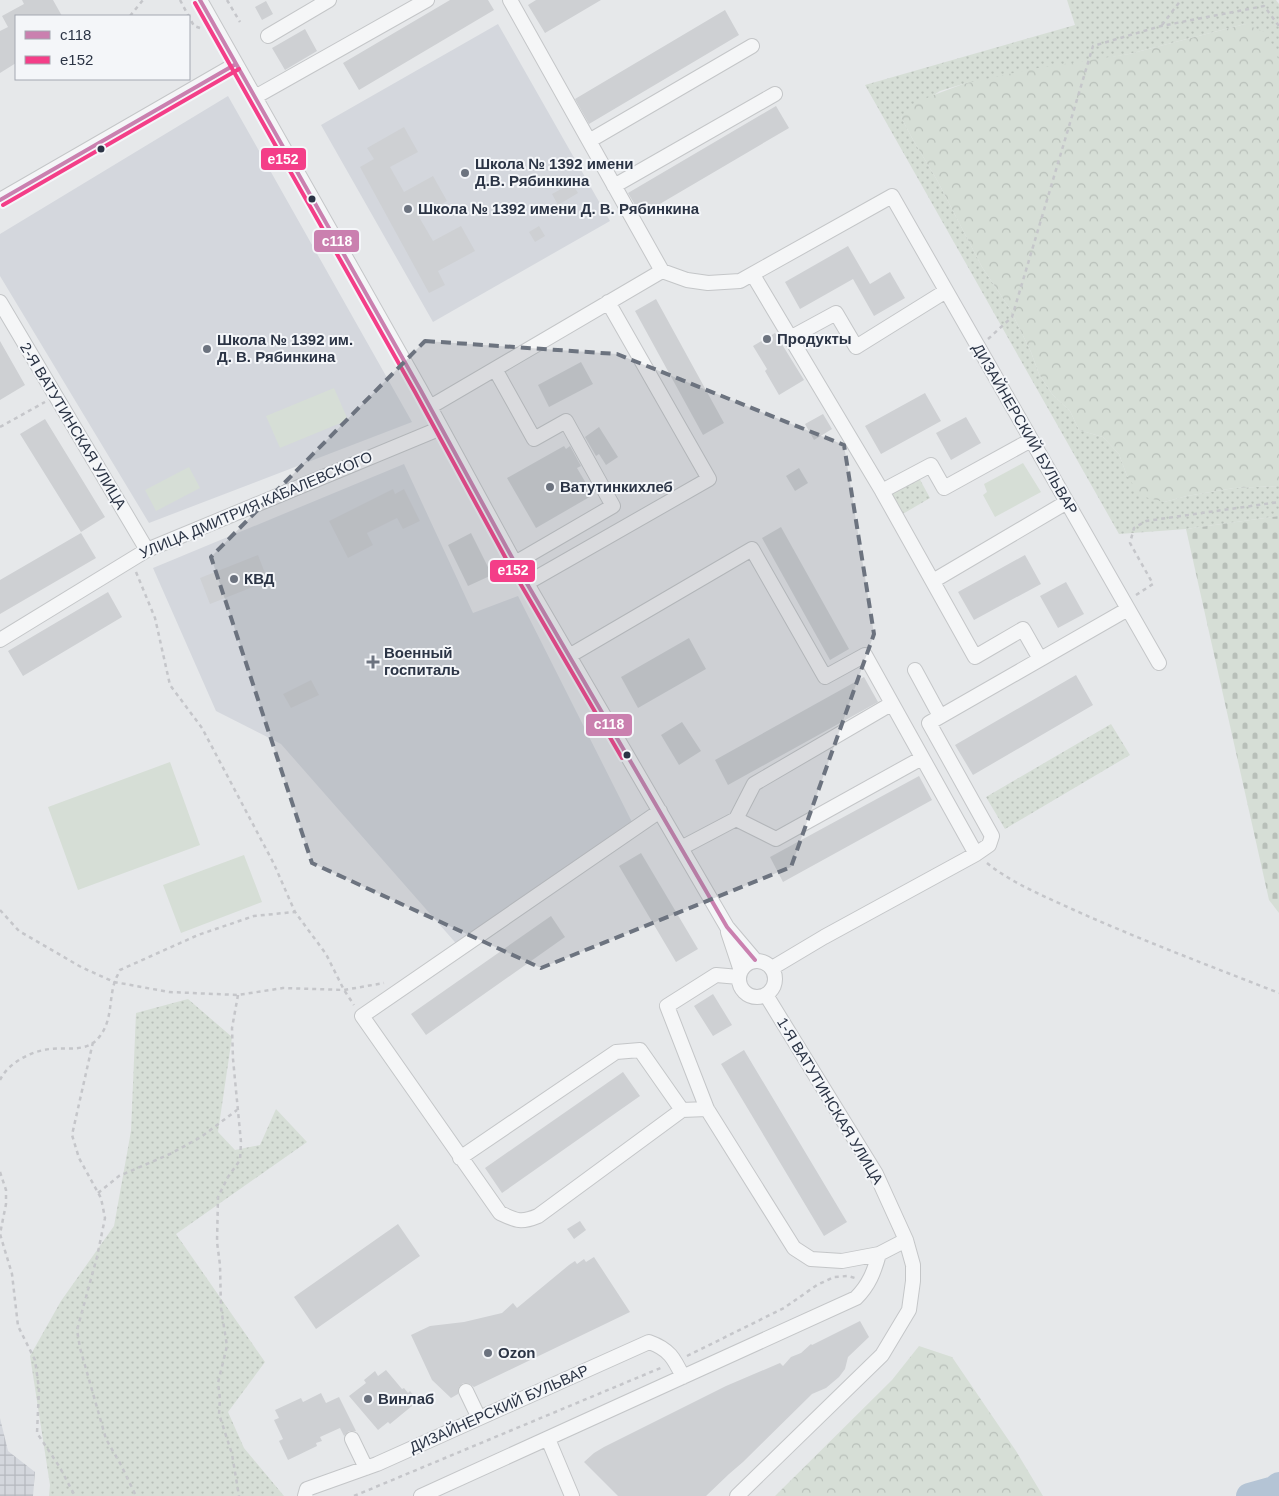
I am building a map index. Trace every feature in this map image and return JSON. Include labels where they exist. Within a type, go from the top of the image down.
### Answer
[{"type":"street","points":[[200,0],[430,407],[515,563],[727,926],[755,960]]},
{"type":"street","points":[[268,36],[329,0]]},
{"type":"street","points":[[255,97],[427,0]]},
{"type":"street","points":[[510,0],[662,271],[686,280],[708,283],[740,281],[753,275],[882,491],[975,657],[1023,629],[1040,659]]},
{"type":"street","points":[[589,141],[752,46]]},
{"type":"street","points":[[0,200],[236,64]]},
{"type":"street","points":[[614,186],[775,94]]},
{"type":"street","name":"ДИЗАЙНЕРСКИЙ БУЛЬВАР","points":[[753,275],[892,196],[1159,663]]},
{"type":"street","points":[[430,407],[662,271]]},
{"type":"street","points":[[790,338],[836,313],[856,347],[946,292]]},
{"type":"street","name":"2-Я ВАТУТИНСКАЯ УЛИЦА","points":[[0,302],[146,550]]},
{"type":"street","points":[[527,583],[709,479],[608,302]]},
{"type":"street","points":[[495,369],[534,438],[566,421],[613,506],[515,563]]},
{"type":"street","name":"УЛИЦА ДМИТРИЯ КАБАЛЕВСКОГО","points":[[0,640],[146,550],[441,428]]},
{"type":"street","points":[[882,491],[931,465],[944,488],[1031,440]]},
{"type":"street","points":[[932,581],[1067,502]]},
{"type":"street","points":[[569,656],[752,549],[825,677],[864,655],[976,854]]},
{"type":"street","points":[[772,968],[989,845],[992,836],[929,723],[1040,659],[1126,606]]},
{"type":"street","points":[[915,670],[940,716]]},
{"type":"street","points":[[681,848],[736,819],[754,784],[891,704]]},
{"type":"street","points":[[736,819],[776,839],[922,758]]},
{"type":"street","points":[[660,811],[362,1016],[500,1213],[512,1219],[525,1221],[538,1216],[682,1110],[707,1108]]},
{"type":"street","points":[[727,926],[743,990],[753,996],[766,995],[774,986],[775,973],[772,968],[762,961],[755,960],[744,966],[740,974]]},
{"type":"street","points":[[740,974],[716,975],[667,1006],[707,1108],[794,1248],[811,1260],[842,1261],[879,1254],[906,1240]]},
{"type":"street","name":"1-Я ВАТУТИНСКАЯ УЛИЦА","points":[[737,1496],[882,1355],[909,1310],[913,1265],[906,1240],[876,1174],[766,995]]},
{"type":"street","points":[[460,1158],[616,1052],[640,1050],[682,1110]]},
{"type":"street","points":[[421,1496],[856,1298],[865,1289],[874,1273],[879,1254]]},
{"type":"street","name":"ДИЗАЙНЕРСКИЙ БУЛЬВАР","points":[[305,1496],[307,1489],[366,1468],[649,1342],[662,1346],[676,1361],[683,1377]]},
{"type":"street","points":[[466,1391],[479,1418]]},
{"type":"street","points":[[352,1439],[366,1468]]},
{"type":"street","points":[[548,1439],[572,1496]]},
{"type":"path","points":[[131,15],[143,0]]},
{"type":"path","points":[[180,0],[188,15]]},
{"type":"path","points":[[227,0],[240,22]]},
{"type":"path","points":[[1161,26],[1181,0]]},
{"type":"path","points":[[978,348],[1012,316],[1093,46],[1161,26],[1264,6],[1279,26]]},
{"type":"path","points":[[190,19],[194,26],[206,31]]},
{"type":"path","points":[[0,427],[48,400]]},
{"type":"path","points":[[1126,606],[1153,584],[1130,543],[1134,528],[1146,520],[1279,502]]},
{"type":"path","points":[[131,558],[155,618],[170,685],[202,728],[274,864],[294,912],[326,954],[344,990],[362,1016]]},
{"type":"path","points":[[976,854],[1001,874],[1113,928],[1279,993]]},
{"type":"path","points":[[0,910],[19,931],[81,967],[114,982],[170,992],[238,994],[283,988],[344,990],[390,982]]},
{"type":"path","points":[[0,1080],[4,1072],[32,1053],[51,1049],[68,1050],[86,1047],[100,1037],[109,1019],[114,982],[120,970],[198,935],[254,916],[294,912]]},
{"type":"path","points":[[238,994],[232,1028],[232,1059],[241,1142],[240,1160],[228,1177],[218,1197],[217,1242],[221,1308],[226,1346],[218,1383],[219,1414],[232,1454],[239,1496]]},
{"type":"path","points":[[93,1042],[72,1135],[79,1158],[101,1198],[104,1218],[97,1257],[77,1330],[80,1348],[106,1439],[136,1496]]},
{"type":"path","points":[[98,1194],[119,1176],[170,1154],[201,1137],[238,1110]]},
{"type":"path","points":[[0,1172],[6,1190],[6,1197],[0,1234],[12,1274],[18,1326],[35,1360],[38,1389],[37,1433],[59,1466],[74,1496]]},
{"type":"path","points":[[354,1496],[676,1361],[784,1308],[817,1285],[834,1277],[848,1276],[869,1281]]},
{"type":"highlighted area","points":[[425,341],[617,354],[844,445],[874,634],[791,867],[541,968],[312,863],[211,557]]},
{"type":"shaded area","name":"Школа № 1392 имени Д.В. Рябинкина","points":[[498,24],[610,221],[433,322],[321,125]]},
{"type":"shaded area","name":"Школа № 1392 им. Д. В. Рябинкина","points":[[228,96],[412,422],[149,523],[0,276],[0,234]]},
{"type":"shaded area","name":"Военный госпиталь","points":[[404,464],[473,613],[518,596],[635,828],[461,949],[281,744],[216,711],[153,568]]},
{"type":"shaded area","points":[[0,1418],[8,1451],[35,1472],[33,1496],[0,1496]]},
{"type":"green space","points":[[1067,0],[1276,0],[1279,4],[1279,61],[1245,24],[1129,54],[963,84],[940,91],[901,117],[937,180],[982,267],[1010,309],[1031,352],[1039,374],[1052,394],[1070,411],[1079,430],[1103,437],[1119,454],[1127,476],[1164,502],[1234,488],[1279,486],[1279,516],[1186,529],[1119,534],[865,85],[1075,25]]},
{"type":"green space","points":[[1245,24],[1267,33],[1279,61],[1279,486],[1234,488],[1164,502],[1141,496],[1127,476],[1119,454],[1103,437],[1079,430],[1070,411],[1052,394],[1039,374],[1031,352],[1010,309],[982,267],[937,180],[901,117],[918,101],[963,84],[1032,69],[1129,54]]},
{"type":"green space","points":[[334,388],[348,420],[280,448],[266,416]]},
{"type":"green space","points":[[1023,463],[1041,492],[995,517],[983,495],[987,492],[984,484]]},
{"type":"green space","points":[[189,467],[200,488],[156,511],[145,490]]},
{"type":"green space","points":[[918,476],[930,498],[901,515],[888,492]]},
{"type":"green space","points":[[1279,516],[1279,913],[1269,900],[1186,529]]},
{"type":"green space","points":[[1111,724],[1130,755],[1005,829],[986,797]]},
{"type":"green space","points":[[170,762],[200,845],[78,890],[48,807]]},
{"type":"green space","points":[[244,855],[262,902],[181,933],[163,885]]},
{"type":"green space","points":[[188,999],[232,1037],[218,1132],[235,1150],[260,1145],[276,1109],[307,1142],[176,1234],[265,1362],[228,1412],[244,1448],[284,1496],[49,1496],[50,1485],[30,1356],[61,1301],[114,1226],[131,1131],[136,1013]]},
{"type":"green space","points":[[919,1346],[952,1357],[1016,1451],[1043,1496],[775,1496],[892,1380]]},
{"type":"building","points":[[22,0],[53,0],[61,15],[15,15],[15,64],[0,73],[0,31],[8,27],[2,16],[24,4]]},
{"type":"building","points":[[450,0],[488,0],[494,10],[359,90],[343,63]]},
{"type":"building","points":[[536,0],[601,0],[545,33],[528,5]]},
{"type":"building","points":[[266,1],[273,14],[262,20],[255,7]]},
{"type":"building","points":[[725,10],[739,35],[589,124],[575,99]]},
{"type":"building","points":[[305,29],[317,51],[285,70],[272,48]]},
{"type":"building","points":[[776,106],[789,128],[641,215],[628,193]]},
{"type":"building","name":"Школа № 1392 имени Д. В. Рябинкина","points":[[404,127],[418,152],[390,167],[404,192],[433,176],[447,201],[419,217],[433,241],[461,226],[475,251],[438,271],[445,285],[429,293],[360,167],[374,159],[367,148]]},
{"type":"building","points":[[572,183],[578,193],[558,205],[552,194]]},
{"type":"building","points":[[539,226],[545,236],[535,242],[529,232]]},
{"type":"building","points":[[848,246],[870,284],[890,272],[905,298],[874,316],[853,279],[800,309],[785,282]]},
{"type":"building","points":[[656,299],[724,423],[703,435],[635,311]]},
{"type":"building","points":[[775,333],[804,380],[779,395],[765,371],[767,369],[753,346]]},
{"type":"building","points":[[0,341],[25,385],[0,400]]},
{"type":"building","points":[[581,362],[593,384],[549,407],[538,385]]},
{"type":"building","points":[[925,393],[941,421],[881,454],[865,426]]},
{"type":"building","points":[[823,414],[832,429],[814,440],[805,424]]},
{"type":"building","points":[[966,417],[981,443],[951,460],[936,433]]},
{"type":"building","points":[[45,419],[105,517],[81,532],[20,434]]},
{"type":"building","points":[[599,427],[618,457],[606,465],[599,454],[596,456],[585,437]]},
{"type":"building","name":"Ватутинкихлеб","points":[[564,446],[566,449],[570,446],[581,466],[577,468],[593,495],[536,528],[507,478]]},
{"type":"building","points":[[799,468],[808,483],[795,491],[786,476]]},
{"type":"building","points":[[393,489],[395,494],[404,489],[420,521],[403,529],[397,518],[367,533],[373,545],[348,558],[329,521]]},
{"type":"building","points":[[781,527],[849,649],[830,660],[762,538]]},
{"type":"building","points":[[81,533],[96,558],[0,614],[0,580]]},
{"type":"building","points":[[471,533],[492,575],[468,586],[448,545]]},
{"type":"building","name":"КВД","points":[[258,555],[268,581],[210,604],[200,578]]},
{"type":"building","points":[[1025,555],[1041,584],[974,620],[958,592]]},
{"type":"building","points":[[1066,582],[1084,614],[1058,628],[1040,596]]},
{"type":"building","points":[[108,592],[122,617],[23,676],[8,651]]},
{"type":"building","points":[[689,638],[706,669],[638,708],[621,677]]},
{"type":"building","points":[[1076,675],[1093,705],[973,775],[955,745]]},
{"type":"building","points":[[864,677],[878,702],[728,785],[715,760]]},
{"type":"building","points":[[311,680],[319,695],[291,708],[283,694]]},
{"type":"building","points":[[682,722],[701,751],[679,765],[661,735]]},
{"type":"building","points":[[919,776],[932,800],[783,882],[770,857]]},
{"type":"building","points":[[641,853],[698,949],[676,962],[619,866]]},
{"type":"building","points":[[551,916],[565,937],[426,1035],[411,1014]]},
{"type":"building","points":[[713,994],[732,1025],[713,1036],[694,1006]]},
{"type":"building","points":[[744,1050],[847,1222],[824,1236],[721,1064]]},
{"type":"building","points":[[623,1072],[640,1096],[502,1193],[485,1168]]},
{"type":"building","points":[[580,1221],[586,1230],[574,1239],[567,1229]]},
{"type":"building","points":[[398,1224],[420,1256],[316,1329],[294,1297]]},
{"type":"building","points":[[594,1257],[630,1312],[474,1387],[463,1383],[459,1387],[458,1394],[451,1398],[432,1380],[411,1335],[430,1326],[464,1322],[502,1313],[513,1303],[517,1308],[575,1261],[577,1264],[584,1259],[586,1262]]},
{"type":"building","points":[[860,1321],[869,1337],[848,1357],[845,1369],[839,1377],[826,1388],[812,1394],[706,1496],[618,1496],[584,1462],[604,1447],[726,1386],[780,1363],[783,1366],[791,1357],[801,1353],[811,1344]]},
{"type":"building","points":[[386,1370],[402,1389],[404,1388],[408,1393],[410,1391],[418,1401],[390,1424],[388,1422],[378,1430],[349,1396],[366,1383],[364,1380],[375,1371],[378,1376]]},
{"type":"building","points":[[321,1393],[326,1403],[339,1397],[356,1431],[349,1431],[344,1436],[340,1428],[320,1437],[322,1441],[316,1443],[317,1446],[288,1460],[279,1441],[283,1439],[274,1420],[279,1418],[275,1410],[301,1398],[303,1402]]},
{"type":"waterway","points":[[1249,1496],[1274,1489],[1279,1485]]},
{"type":"transit line","name":"с118","points":[[200,0],[420,389],[515,563],[727,927],[755,960]]},
{"type":"transit line","name":"е152","points":[[195,3],[415,392],[510,566],[622,758]]},
{"type":"transit line","name":"с118","points":[[0,200],[236,64]]},
{"type":"transit line","name":"е152","points":[[3,205],[239,69]]},
{"type":"place","name":"Школа № 1392 имени Д.В. Рябинкина","points":[[465,173]]},
{"type":"place","name":"Школа № 1392 имени Д. В. Рябинкина","points":[[408,209]]},
{"type":"place","name":"Продукты","points":[[767,339]]},
{"type":"place","name":"Школа № 1392 им. Д. В. Рябинкина","points":[[207,349]]},
{"type":"place","name":"Ватутинкихлеб","points":[[550,487]]},
{"type":"place","name":"КВД","points":[[234,579]]},
{"type":"place","name":"Военный госпиталь","points":[[373,662]]},
{"type":"place","name":"Ozon","points":[[488,1353]]},
{"type":"place","name":"Винлаб","points":[[368,1399]]}]
